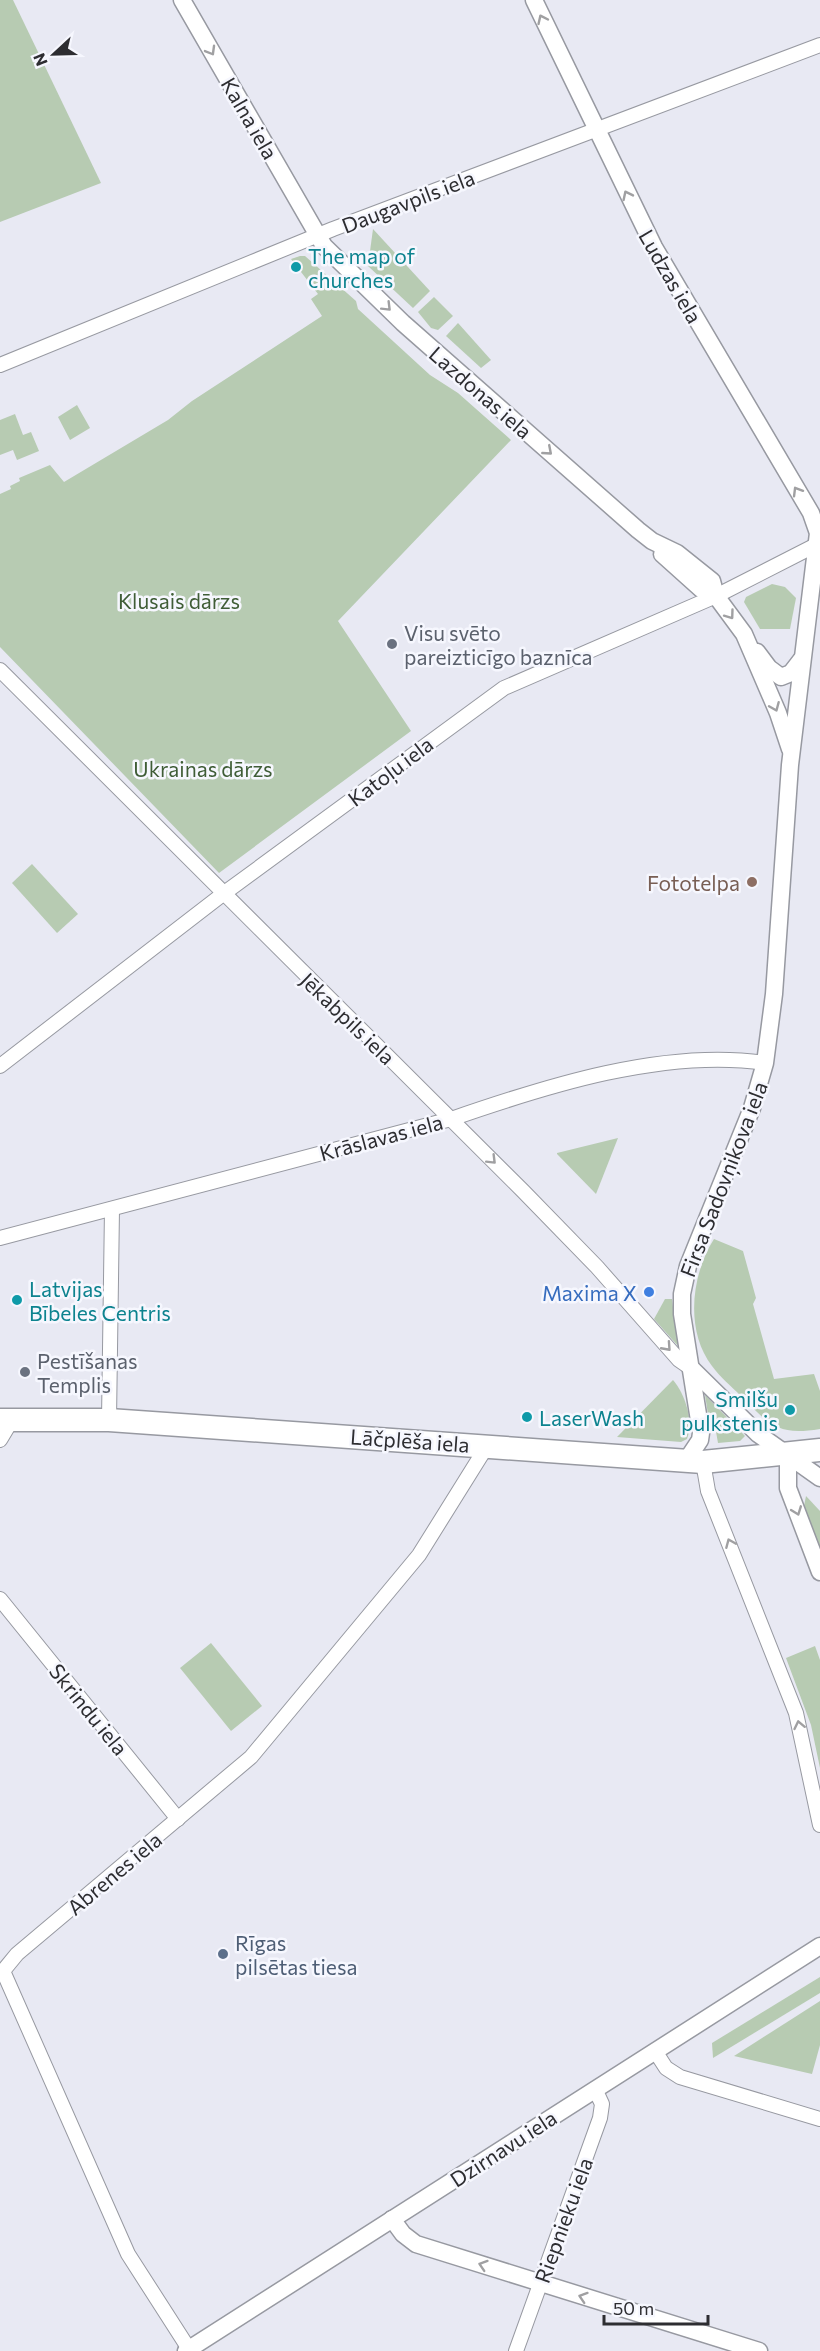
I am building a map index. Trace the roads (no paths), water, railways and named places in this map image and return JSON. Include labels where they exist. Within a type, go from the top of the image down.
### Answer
[{"type":"highway","name":"Lāčplēša iela","points":[[6,1420],[110,1420],[694,1462],[820,1449]]},
{"type":"street","name":"Kalna iela","points":[[182,0],[317,235]]},
{"type":"street","name":"Ludzas iela","points":[[534,0],[596,131],[664,266],[811,513],[817,526],[819,544]]},
{"type":"street","name":"Daugavpils iela","points":[[0,365],[317,235],[820,45]]},
{"type":"street","name":"Lazdonas iela","points":[[317,235],[403,323],[652,541],[657,549],[701,589],[716,596]]},
{"type":"street","name":"Katoļu iela","points":[[0,1066],[223,894],[504,688],[716,596],[819,544]]},
{"type":"street","name":"Firsa Sadovņikova iela","points":[[694,1462],[701,1433],[693,1386],[693,1369],[682,1314],[682,1294],[688,1266],[748,1118],[765,1063],[774,994],[791,752],[800,695],[801,660],[819,544]]},
{"type":"street","name":"Firsa Sadovņikova iela","points":[[716,596],[744,634],[778,713],[791,752]]},
{"type":"street","points":[[744,634],[769,668],[781,677],[791,673],[801,660]]},
{"type":"street","name":"Jēkabpils iela","points":[[0,669],[451,1119],[597,1267],[679,1360],[693,1369]]},
{"type":"street","name":"Krāslavas iela","points":[[0,1238],[451,1119],[498,1102],[635,1068],[710,1059],[736,1059],[765,1063]]},
{"type":"street","points":[[110,1420],[112,1209]]},
{"type":"street","points":[[693,1369],[758,1434],[820,1479]]},
{"type":"street","points":[[0,1440],[6,1420]]},
{"type":"street","name":"Abrenes iela","points":[[188,2350],[123,2245],[3,1971],[17,1954],[251,1757],[418,1555],[487,1446]]},
{"type":"street","points":[[788,1454],[788,1488],[820,1572]]},
{"type":"street","points":[[694,1462],[708,1491],[794,1707],[820,1825]]},
{"type":"street","name":"Skrindu iela","points":[[0,1599],[178,1820]]},
{"type":"street","name":"Dzirnavu iela","points":[[188,2350],[820,1946]]},
{"type":"street","points":[[655,2051],[666,2068],[680,2077],[820,2119]]},
{"type":"street","name":"Riepnieku iela","points":[[516,2351],[600,2118],[602,2103],[595,2089]]},
{"type":"street","points":[[392,2219],[403,2234],[416,2244],[759,2351]]},
{"type":"place","name":"The map of churches","points":[[296,267]]},
{"type":"place","name":"Visu svēto pareizticīgo baznīca","points":[[392,644]]},
{"type":"place","name":"Fototelpa","points":[[752,882]]},
{"type":"place","name":"Maxima X","points":[[649,1292]]},
{"type":"place","name":"Latvijas Bībeles Centris","points":[[17,1300]]},
{"type":"place","name":"Pestīšanas Templis","points":[[25,1372]]},
{"type":"place","name":"Smilšu pulkstenis","points":[[790,1410]]},
{"type":"place","name":"LaserWash","points":[[527,1417]]},
{"type":"place","name":"Rīgas pilsētas tiesa","points":[[223,1954]]},
{"type":"park label","name":"Klusais dārzs","points":[[179,600]]},
{"type":"park label","name":"Ukrainas dārzs","points":[[203,768]]}]
